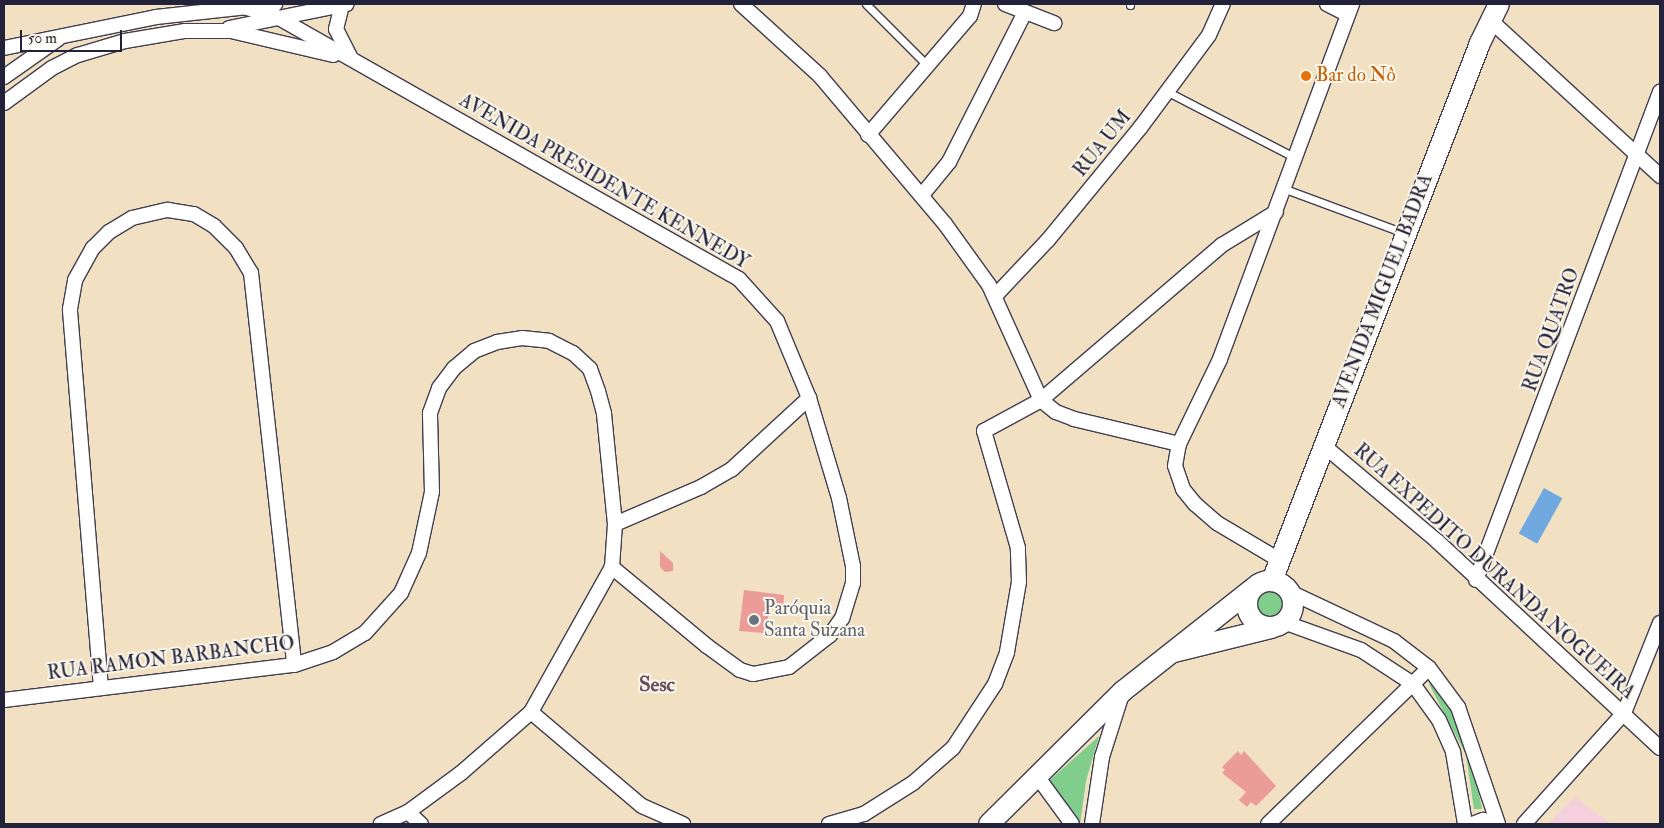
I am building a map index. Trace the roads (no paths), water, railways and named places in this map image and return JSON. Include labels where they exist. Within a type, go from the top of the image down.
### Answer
[{"type":"main road","name":"AVENIDA MIGUEL BADRA","points":[[1272,581],[1405,233],[1494,12]]},
{"type":"main road","points":[[989,824],[1123,691],[1168,654],[1250,590],[1264,581],[1272,581],[1290,592],[1293,606],[1280,625],[1168,654]]},
{"type":"main road","points":[[1250,590],[1246,606],[1252,620],[1266,628],[1280,625]]},
{"type":"street","points":[[4,103],[52,68],[89,52],[125,41],[176,32],[216,31],[276,11],[308,4]]},
{"type":"street","points":[[276,11],[345,4],[336,29],[353,60]]},
{"type":"street","points":[[740,4],[820,76],[868,135],[922,195],[995,296],[1040,400],[1056,412],[1074,419],[1179,444]]},
{"type":"street","points":[[868,135],[970,16],[974,4]]},
{"type":"street","points":[[1005,4],[1054,24]]},
{"type":"street","name":"RUA UM","points":[[995,296],[1048,240],[1168,92],[1209,34],[1223,4]]},
{"type":"street","points":[[1281,561],[1217,523],[1195,504],[1183,489],[1176,466],[1179,444],[1220,360],[1285,188],[1349,9],[1327,4]]},
{"type":"street","name":"AVENIDA PRESIDENTE KENNEDY","points":[[81,32],[156,17],[244,8],[276,11],[353,60],[739,279],[778,321],[809,398],[833,471],[854,566],[849,600],[830,634],[789,667],[753,674],[740,670],[707,646],[612,567]]},
{"type":"street","points":[[272,38],[276,11]]},
{"type":"street","points":[[922,195],[949,162],[1025,12]]},
{"type":"street","points":[[1494,12],[1660,176]]},
{"type":"street","name":"AVENIDA PRESIDENTE KENNEDY","points":[[216,31],[272,38],[353,60]]},
{"type":"street","points":[[4,48],[81,32],[89,52]]},
{"type":"street","points":[[4,76],[65,35]]},
{"type":"street","name":"RUA QUATRO","points":[[1476,580],[1660,92]]},
{"type":"street","points":[[101,688],[70,309],[75,280],[93,248],[109,232],[132,218],[168,210],[194,214],[214,226],[236,248],[251,273],[294,665]]},
{"type":"street","points":[[829,824],[864,814],[914,783],[953,748],[995,684],[1007,652],[1020,582],[1018,548],[984,431],[1040,400],[1222,244],[1276,212]]},
{"type":"street","name":"RUA RAMON BARBANCHO","points":[[4,700],[294,665],[333,652],[365,633],[401,593],[419,553],[428,523],[432,492],[430,413],[438,388],[454,368],[474,351],[497,342],[522,338],[549,341],[573,353],[590,370],[604,414],[614,524]]},
{"type":"street","points":[[381,824],[408,812],[461,773],[531,712],[612,567],[614,524],[701,487],[732,469],[809,398]]},
{"type":"street","name":"RUA EXPEDITO DURANDA NOGUEIRA","points":[[1323,445],[1437,541],[1476,580],[1624,713],[1660,748]]},
{"type":"street","points":[[1290,592],[1394,641],[1429,668],[1458,707],[1497,824]]},
{"type":"street","points":[[1524,824],[1624,713],[1660,623]]},
{"type":"street","points":[[1280,625],[1361,650],[1413,684],[1439,720],[1453,752],[1465,824]]},
{"type":"street","points":[[1268,824],[1429,668]]},
{"type":"street","points":[[1092,824],[1102,757],[1123,691]]},
{"type":"street","points":[[531,712],[642,806],[683,824]]},
{"type":"street","points":[[1037,776],[1072,824]]},
{"type":"street","points":[[408,812],[421,824]]},
{"type":"street","points":[[1472,824],[1483,820],[1497,824]]},
{"type":"lane","points":[[866,4],[928,66]]},
{"type":"lane","points":[[1168,92],[1296,158]]},
{"type":"lane","points":[[1285,188],[1405,233]]},
{"type":"water","points":[[1544,488],[1562,498],[1537,544],[1519,533]]},
{"type":"place","name":"Bar do Nô","points":[[1306,76]]},
{"type":"place","name":"Paróquia Santa Suzana","points":[[754,620]]},
{"type":"district","name":"Sesc","points":[[657,685]]}]
